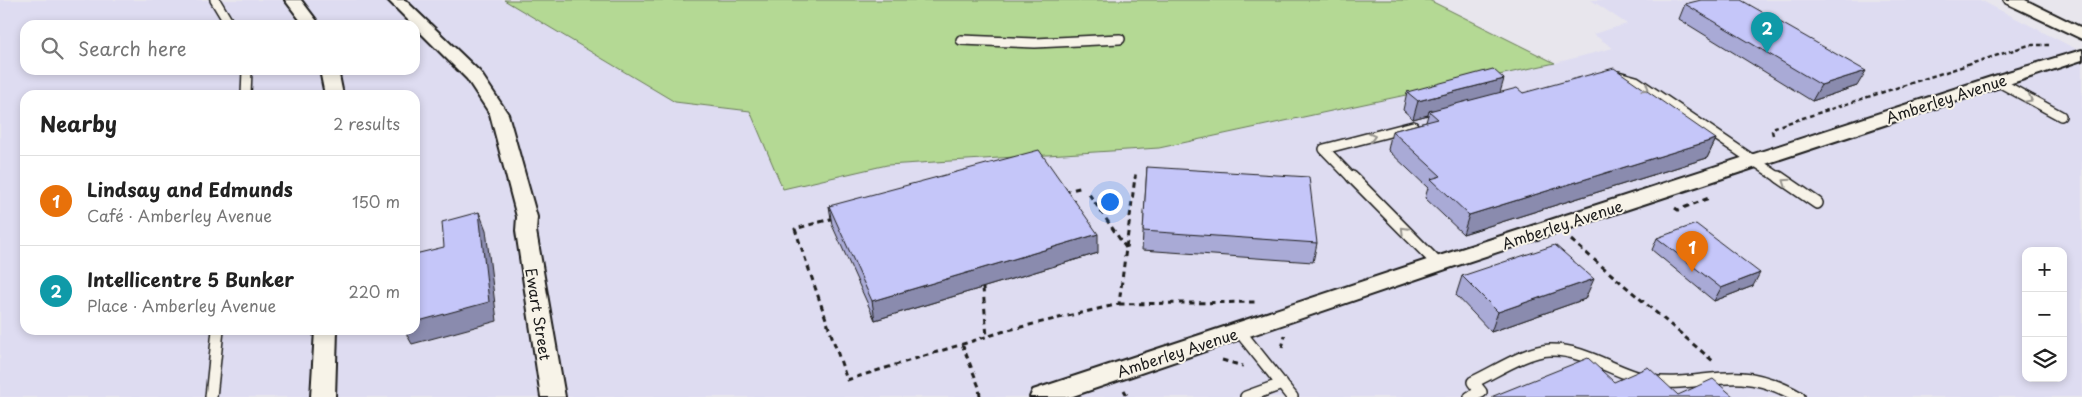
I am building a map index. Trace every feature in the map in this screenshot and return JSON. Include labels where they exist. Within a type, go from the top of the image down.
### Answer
[{"type":"street","points":[[292,0],[308,20]]},
{"type":"street","name":"Ewart Street","points":[[396,0],[417,20]]},
{"type":"street","points":[[2012,0],[2082,34]]},
{"type":"street","name":"Ewart Street","points":[[420,23],[474,76],[499,114],[526,218],[526,231],[552,397]]},
{"type":"street","name":"Amberley Avenue","points":[[1042,397],[1438,264],[1997,81],[2080,56]]},
{"type":"street","points":[[330,75],[333,90]]},
{"type":"street","points":[[323,397],[326,335]]},
{"type":"lane","points":[[215,0],[227,20]]},
{"type":"lane","points":[[961,40],[1034,43],[1120,39]]},
{"type":"lane","points":[[246,90],[247,75]]},
{"type":"lane","points":[[1610,76],[1636,81],[1817,203]]},
{"type":"lane","points":[[1997,81],[2061,116]]},
{"type":"lane","points":[[1420,124],[1324,149],[1438,264]]},
{"type":"lane","points":[[1240,332],[1286,393]]},
{"type":"lane","points":[[211,397],[217,335]]},
{"type":"lane","points":[[1470,397],[1482,392],[1473,382],[1546,350],[1571,353],[1631,376],[1655,382],[1683,384],[1733,378],[1750,379],[1769,384],[1799,397]]},
{"type":"lane","points":[[1246,397],[1286,393]]},
{"type":"path","points":[[1776,138],[1772,130],[1775,127],[2029,45],[2052,46],[2080,56]]},
{"type":"path","points":[[1119,304],[1136,172]]},
{"type":"path","points":[[1061,184],[1067,192],[1083,187]]},
{"type":"path","points":[[1089,194],[1126,248]]},
{"type":"path","points":[[843,216],[795,229],[847,380],[987,337],[1119,304],[1258,302]]},
{"type":"path","points":[[1566,236],[1733,378]]},
{"type":"path","points":[[983,288],[987,337]]},
{"type":"path","points":[[962,344],[979,387],[980,397]]},
{"type":"shaded area","points":[[0,0],[506,0],[675,102],[750,111],[783,189],[887,165],[1159,148],[1555,63],[1613,48],[1593,34],[1627,24],[1591,0],[1980,0],[2082,52],[2082,397],[0,397]]},
{"type":"green space","points":[[504,0],[1429,0],[1555,63],[1159,148],[887,165],[783,189],[750,111],[675,102]]},
{"type":"building","points":[[1701,0],[1741,0],[1866,71],[1821,85],[1685,4]]},
{"type":"building","points":[[1614,68],[1716,139],[1469,215],[1431,179],[1441,176],[1392,131],[1438,119],[1429,111],[1517,88],[1523,93]]},
{"type":"building","points":[[1493,69],[1504,79],[1418,101],[1407,92]]},
{"type":"building","points":[[1039,150],[1098,234],[872,301],[829,206]]},
{"type":"building","points":[[1147,167],[1309,177],[1317,243],[1143,231]]},
{"type":"building","points":[[479,212],[489,302],[420,321],[420,253],[444,247],[442,222]]},
{"type":"building","points":[[1696,224],[1760,273],[1721,288],[1657,238]]},
{"type":"building","points":[[1555,245],[1594,279],[1498,312],[1462,276]]},
{"type":"building","points":[[1588,358],[1614,382],[1648,367],[1678,395],[1713,379],[1734,397],[1491,397]]},
{"type":"place","name":"Intellicentre 5 Bunker","points":[[1767,53]]},
{"type":"place","name":"Lindsay and Edmunds","points":[[1692,272]]}]
